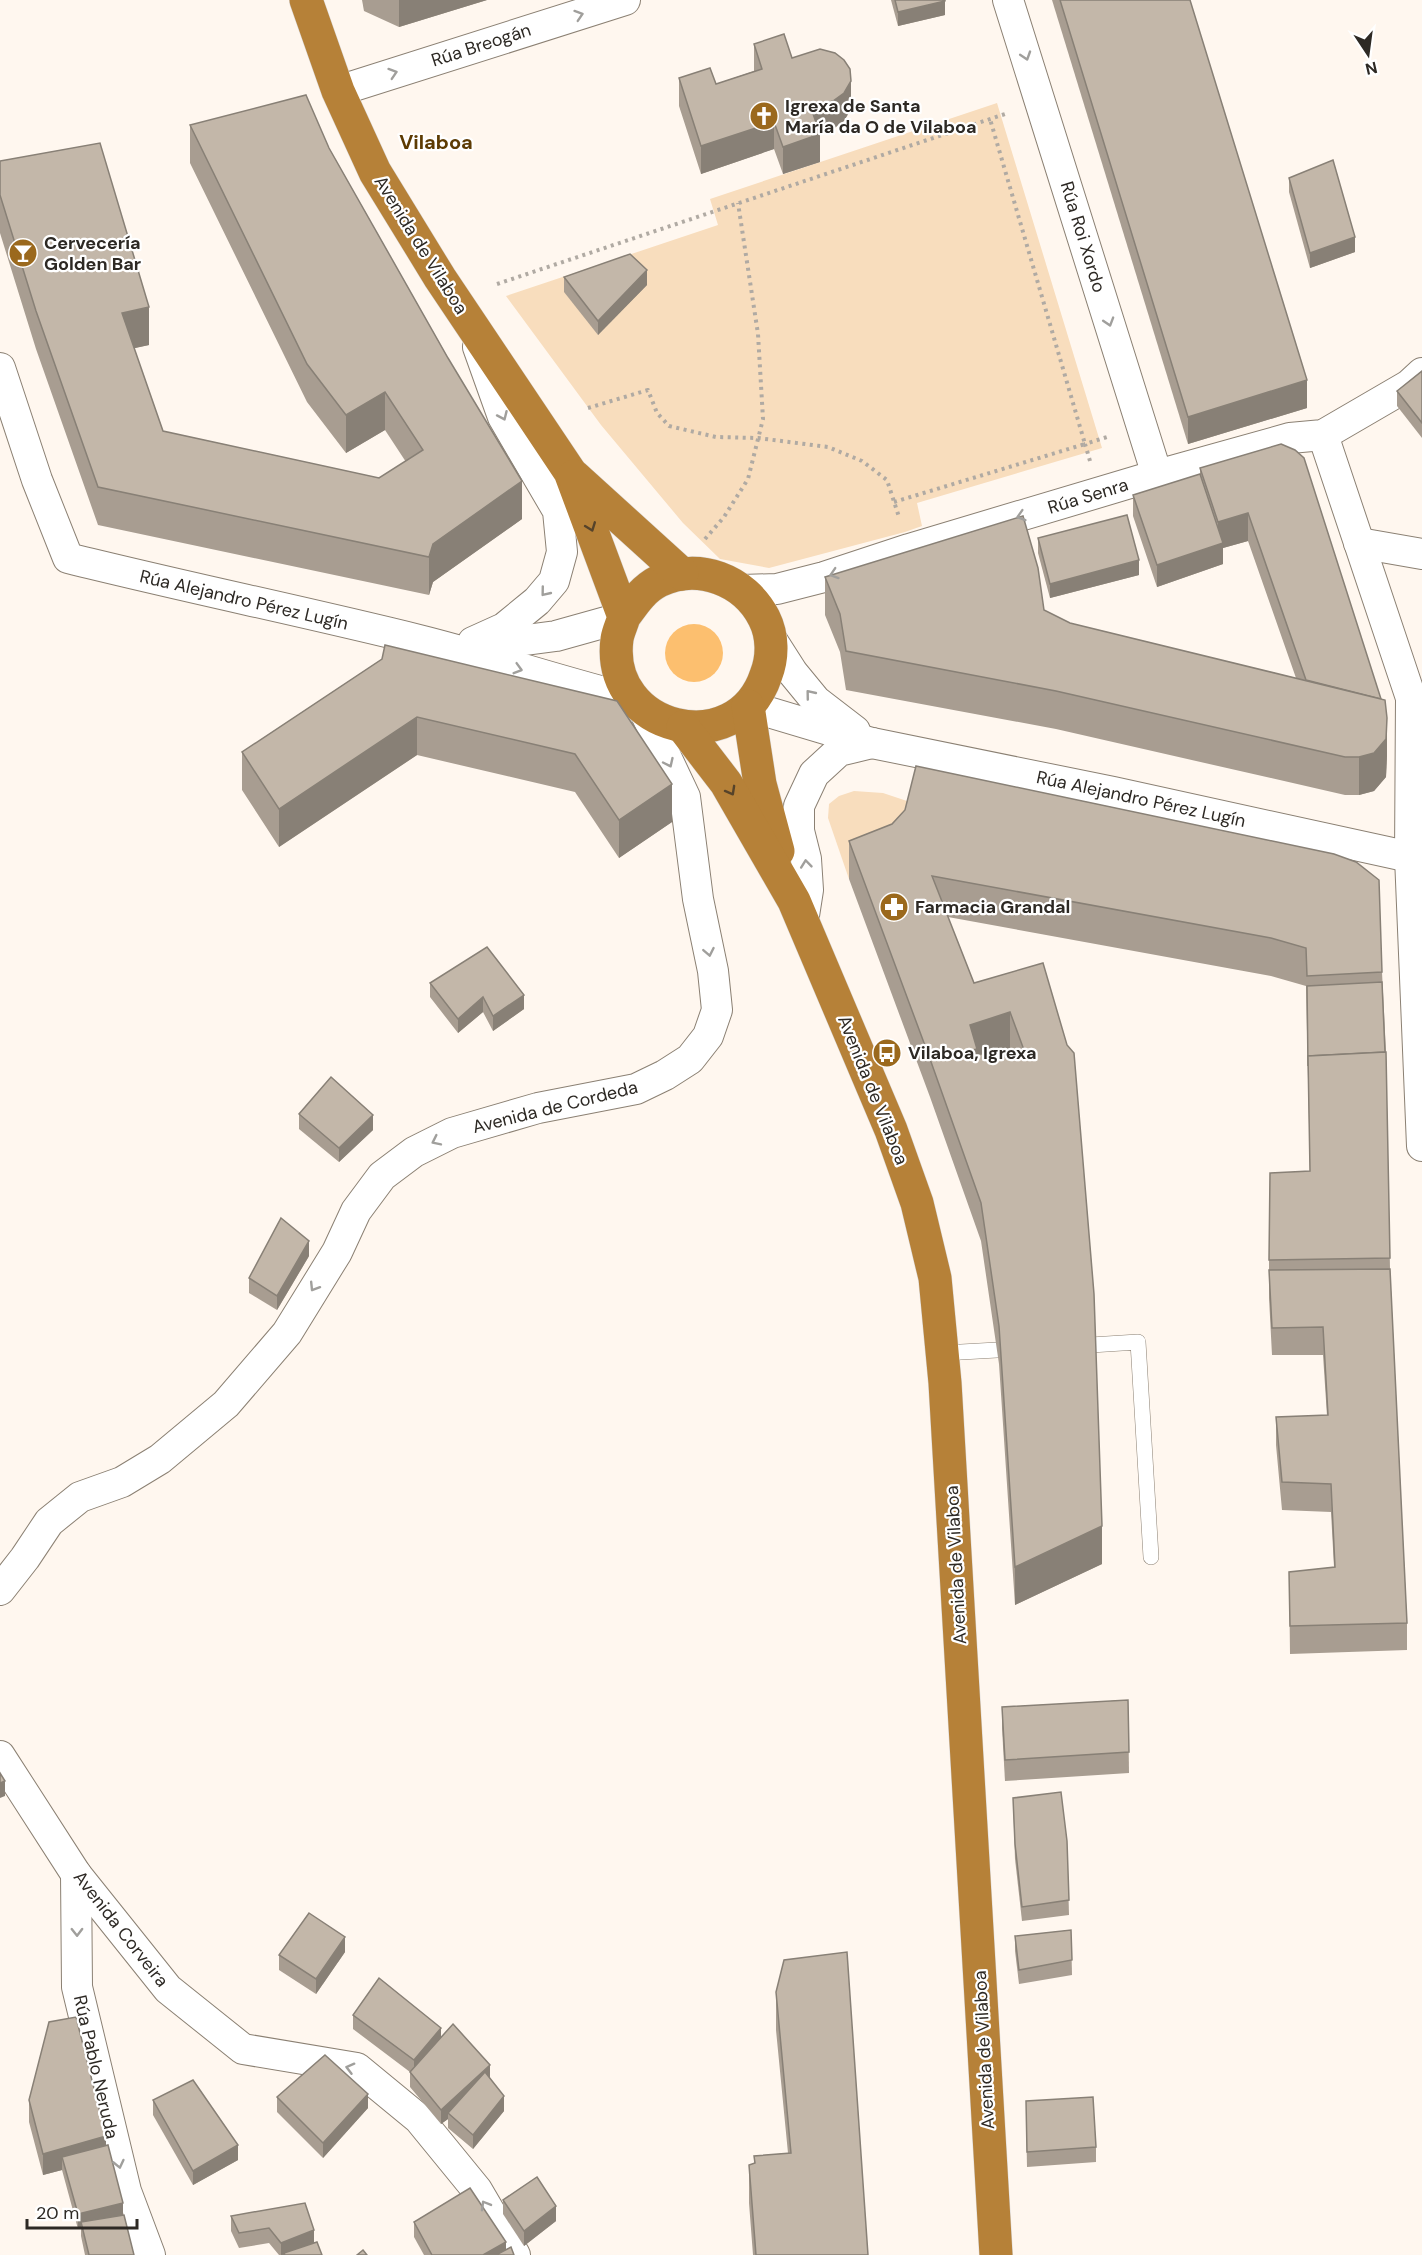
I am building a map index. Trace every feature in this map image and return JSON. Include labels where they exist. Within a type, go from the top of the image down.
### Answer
[{"type":"highway","name":"Avenida de Vilaboa","points":[[306,0],[338,92],[375,172],[469,321],[570,472],[624,617]]},
{"type":"highway","name":"Avenida de Vilaboa","points":[[570,472],[682,574]]},
{"type":"highway","points":[[682,574],[713,576],[724,579],[742,590],[755,603],[765,619],[770,637],[771,662],[763,686],[748,706],[729,720],[706,727],[683,727],[663,721],[639,705],[622,681],[617,660],[617,638],[624,617],[638,597],[658,582],[682,574]]},
{"type":"highway","name":"Avenida de Vilaboa","points":[[748,706],[760,783],[773,836],[799,911],[891,1130],[916,1203],[935,1278],[943,1353],[996,2255]]},
{"type":"highway","name":"Avenida de Vilaboa","points":[[683,727],[726,783],[799,911]]},
{"type":"street","name":"Rúa Breogán","points":[[338,92],[625,0]]},
{"type":"street","name":"Rúa Roi Xordo","points":[[1008,0],[1157,475]]},
{"type":"street","name":"Rúa Alejandro Pérez Lugín","points":[[469,321],[503,417],[558,511],[562,552],[554,581],[537,602],[504,628],[473,642]]},
{"type":"street","name":"Rúa Alejandro Pérez Lugín","points":[[0,368],[37,480],[68,558],[421,641],[639,705]]},
{"type":"street","name":"Rúa Senra","points":[[742,590],[777,589],[824,577],[909,549],[1157,475],[1290,438],[1323,435],[1409,385],[1422,373]]},
{"type":"street","points":[[1323,435],[1411,698],[1410,857],[1422,1146]]},
{"type":"street","points":[[1359,543],[1422,554]]},
{"type":"street","name":"Rúa Alejandro Pérez Lugín","points":[[421,641],[518,641],[556,636],[624,617]]},
{"type":"street","name":"Rúa Alejandro Pérez Lugín","points":[[770,637],[816,701],[872,743]]},
{"type":"street","name":"Avenida de Cordeda","points":[[0,1590],[49,1522],[80,1497],[122,1482],[160,1459],[226,1404],[287,1333],[337,1252],[356,1211],[381,1176],[414,1152],[452,1133],[538,1108],[636,1089],[665,1075],[690,1059],[708,1036],[717,1010],[685,797],[639,705]]},
{"type":"street","name":"Rúa Alejandro Pérez Lugín","points":[[748,706],[872,743],[1113,792],[1410,857]]},
{"type":"street","name":"Rúa Alejandro Pérez Lugín","points":[[799,911],[808,890],[806,859],[799,831],[799,806],[814,774],[839,751],[872,743]]},
{"type":"street","name":"Avenida Corveira","points":[[0,1756],[76,1874],[168,1989],[243,2049],[357,2068],[419,2119],[477,2190],[515,2255]]},
{"type":"street","name":"Rúa Pablo Neruda","points":[[76,1874],[77,1987],[126,2191],[150,2255]]},
{"type":"lane","points":[[1058,1346],[1138,1342],[1151,1557]]},
{"type":"lane","points":[[943,1353],[1035,1348]]},
{"type":"path","points":[[497,284],[1040,102]]},
{"type":"path","points":[[894,502],[1085,444],[990,119]]},
{"type":"path","points":[[703,542],[724,516],[748,479],[763,419],[758,334],[738,203]]},
{"type":"path","points":[[588,408],[648,390],[657,413],[669,426],[716,437],[758,438],[828,447],[861,461],[886,480],[909,549]]},
{"type":"shaded area","points":[[997,103],[1102,448],[917,503],[922,526],[905,532],[769,568],[720,559],[683,523],[601,425],[506,296],[718,225],[710,199]]},
{"type":"shaded area","points":[[694,624],[710,629],[718,637],[723,653],[718,669],[710,677],[694,682],[678,677],[670,669],[665,653],[670,637],[678,629]]},
{"type":"shaded area","points":[[854,791],[883,793],[916,804],[849,879],[828,818],[829,804],[839,796]]},
{"type":"building","points":[[895,0],[945,0],[945,1],[898,12]]},
{"type":"building","points":[[1060,0],[1190,0],[1307,380],[1188,417]]},
{"type":"building","points":[[784,34],[792,58],[820,49],[835,53],[850,69],[851,81],[844,93],[833,101],[811,108],[820,134],[783,147],[774,122],[701,146],[679,78],[710,68],[716,84],[762,69],[754,44]]},
{"type":"building","points":[[306,95],[329,148],[448,358],[522,481],[433,544],[429,557],[98,487],[36,311],[0,195],[0,161],[100,143],[149,307],[122,313],[163,431],[379,478],[423,450],[385,392],[346,415],[307,364],[190,125]]},
{"type":"building","points":[[1333,160],[1355,237],[1310,253],[1289,178]]},
{"type":"building","points":[[630,254],[647,270],[598,321],[564,277]]},
{"type":"building","points":[[1422,371],[1422,423],[1397,391]]},
{"type":"building","points":[[1281,444],[1295,450],[1304,458],[1381,699],[1306,680],[1248,513],[1218,522],[1200,468]]},
{"type":"building","points":[[1200,474],[1223,543],[1157,565],[1133,495]]},
{"type":"building","points":[[1127,515],[1139,560],[1050,584],[1038,538]]},
{"type":"building","points":[[1023,516],[1038,568],[1044,610],[1070,623],[1385,700],[1386,739],[1374,753],[1359,757],[1345,757],[1056,691],[846,651],[840,614],[825,577]]},
{"type":"building","points":[[385,645],[617,701],[672,784],[619,820],[575,754],[417,717],[279,809],[242,752],[382,659]]},
{"type":"building","points":[[916,766],[1334,854],[1356,862],[1379,880],[1382,972],[1307,976],[1306,948],[1271,938],[932,876],[974,983],[1043,963],[1067,1045],[1074,1053],[1094,1294],[1102,1526],[1015,1567],[999,1326],[981,1203],[849,841],[892,824],[905,810]],"holes":[[[1010,1012],[1024,1050],[938,1058],[977,1049],[970,1025]]]},
{"type":"building","points":[[487,947],[524,995],[493,1016],[483,997],[458,1019],[430,983]]},
{"type":"building","points":[[1382,982],[1385,1052],[1308,1056],[1308,1066],[1307,986]]},
{"type":"building","points":[[1386,1052],[1390,1258],[1269,1260],[1270,1173],[1310,1171],[1308,1056]]},
{"type":"building","points":[[331,1077],[373,1115],[339,1148],[299,1114]]},
{"type":"building","points":[[281,1218],[309,1241],[277,1296],[249,1278]]},
{"type":"building","points":[[1390,1269],[1407,1623],[1290,1626],[1289,1572],[1335,1567],[1331,1484],[1282,1482],[1276,1417],[1328,1415],[1323,1327],[1272,1328],[1269,1270]]},
{"type":"building","points":[[1128,1700],[1129,1752],[1005,1760],[1002,1707]]},
{"type":"building","points":[[0,1773],[5,1781],[0,1783]]},
{"type":"building","points":[[1061,1792],[1067,1841],[1069,1900],[1022,1907],[1013,1798]]},
{"type":"building","points":[[309,1913],[345,1937],[316,1979],[279,1955]]},
{"type":"building","points":[[1071,1930],[1072,1960],[1019,1970],[1015,1936]]},
{"type":"building","points":[[847,1952],[868,2255],[756,2255],[749,2165],[755,2163],[754,2156],[791,2153],[776,1992],[784,1960]]},
{"type":"building","points":[[379,1978],[441,2028],[414,2060],[353,2015]]},
{"type":"building","points":[[76,2017],[106,2136],[43,2154],[29,2100],[49,2022]]},
{"type":"building","points":[[453,2024],[490,2065],[441,2110],[410,2072]]},
{"type":"building","points":[[325,2055],[368,2094],[323,2143],[277,2097]]},
{"type":"building","points":[[485,2072],[504,2096],[473,2135],[448,2113]]},
{"type":"building","points":[[193,2080],[238,2145],[193,2171],[153,2100]]},
{"type":"building","points":[[1093,2097],[1096,2147],[1027,2152],[1026,2101]]},
{"type":"building","points":[[108,2145],[123,2203],[78,2214],[62,2157]]},
{"type":"building","points":[[537,2177],[556,2206],[524,2231],[503,2200]]},
{"type":"building","points":[[470,2188],[506,2242],[483,2255],[432,2255],[414,2222]]},
{"type":"building","points":[[305,2203],[314,2230],[281,2243],[269,2228],[239,2233],[231,2216]]},
{"type":"building","points":[[124,2215],[134,2255],[89,2255],[81,2222]]},
{"type":"building","points":[[317,2242],[322,2255],[285,2255],[284,2253]]},
{"type":"building","points":[[511,2247],[514,2255],[496,2255]]},
{"type":"building","points":[[363,2250],[367,2255],[357,2255]]},
{"type":"place","name":"Igrexa de Santa María da O de Vilaboa","points":[[764,116]]},
{"type":"place","name":"Cervecería Golden Bar","points":[[23,253]]},
{"type":"place","name":"Farmacia Grandal","points":[[894,907]]},
{"type":"place","name":"Vilaboa, Igrexa","points":[[887,1053]]},
{"type":"district","name":"Vilaboa","points":[[436,142]]}]
